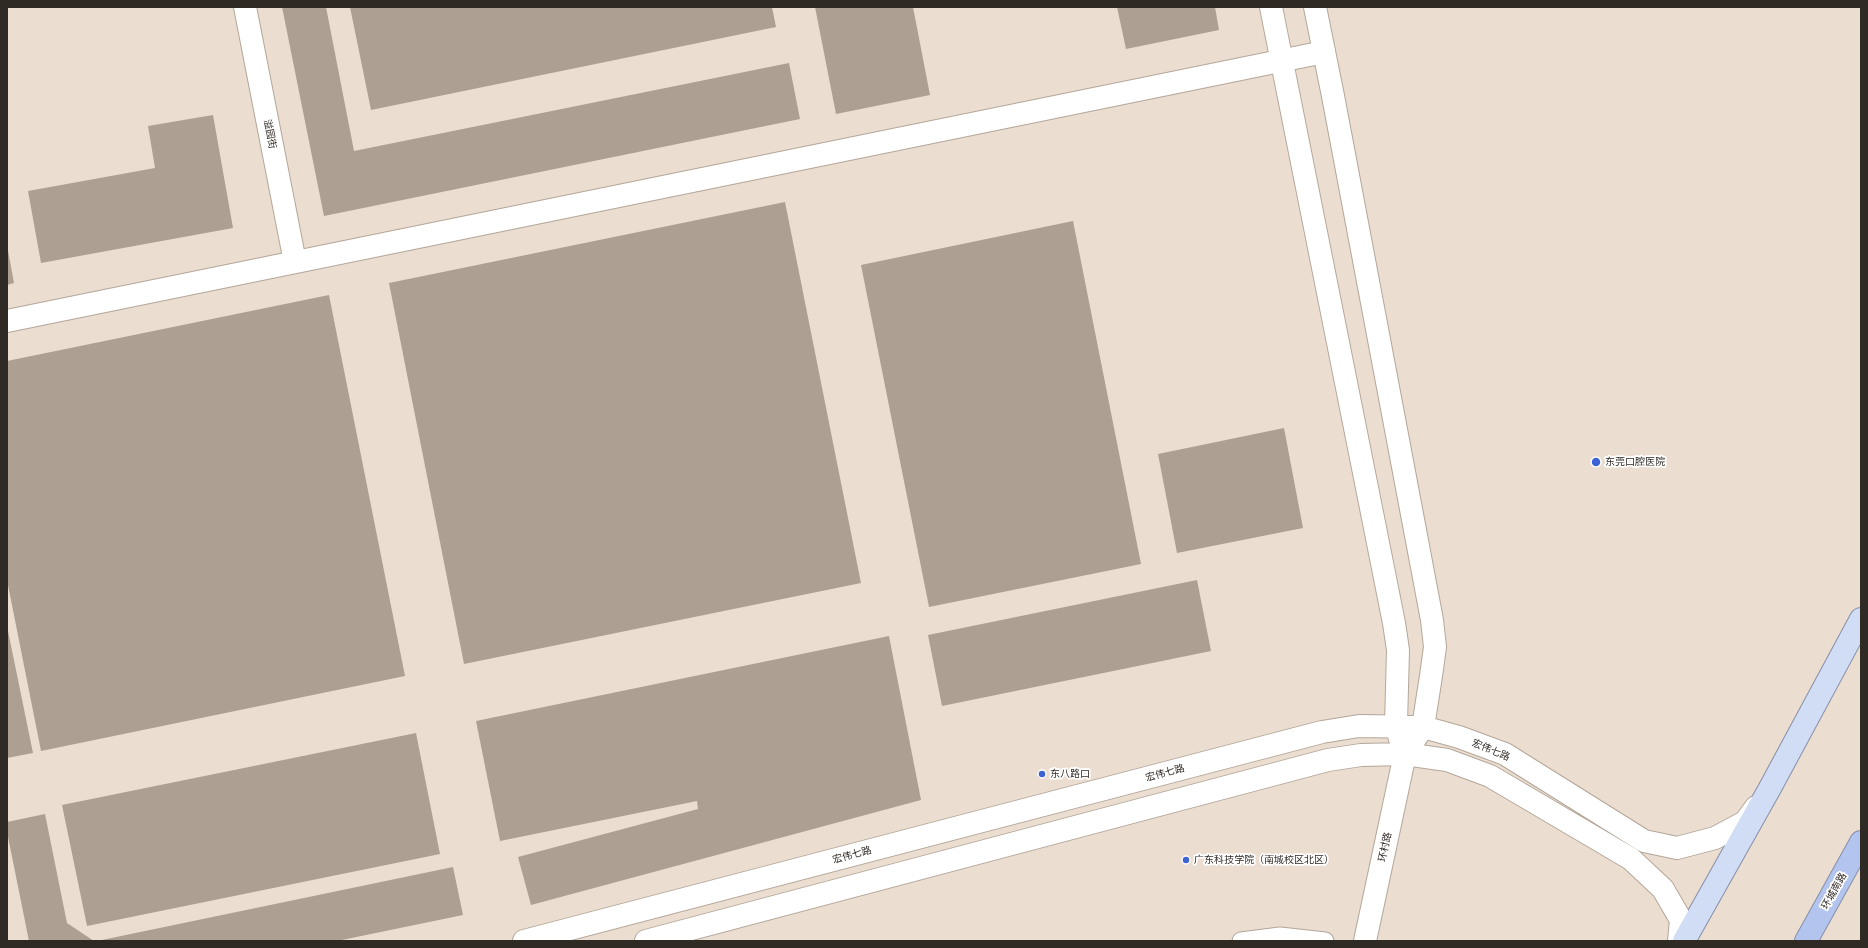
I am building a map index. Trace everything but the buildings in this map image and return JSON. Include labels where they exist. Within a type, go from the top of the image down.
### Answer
[{"type":"highway","name":"环城南路","points":[[1806,941],[1861,842]]},
{"type":"main road","points":[[1684,941],[1770,788],[1861,620]]},
{"type":"street","name":"溢园街","points":[[245,7],[296,262]]},
{"type":"street","points":[[1271,7],[1394,623],[1398,650],[1396,725],[1405,754]]},
{"type":"street","points":[[1315,7],[1432,620],[1435,647],[1423,728],[1405,754]]},
{"type":"street","points":[[7,321],[1324,52]]},
{"type":"street","name":"宏伟七路","points":[[524,941],[1322,732],[1359,726],[1396,725],[1423,728],[1459,737],[1505,754],[1644,841],[1677,848],[1716,838],[1745,822],[1770,788]]},
{"type":"street","points":[[646,941],[1328,760],[1361,755],[1405,754],[1447,760],[1490,776],[1631,859],[1663,889],[1671,901],[1681,920],[1679,941]]},
{"type":"street","name":"环村路","points":[[1365,941],[1405,754]]},
{"type":"lane","points":[[1249,940],[1280,936],[1325,941]]},
{"type":"place","name":"东莞口腔医院","points":[[1596,462]]},
{"type":"place","name":"东八路口","points":[[1042,774]]},
{"type":"place","name":"广东科技学院（南城校区北区）","points":[[1186,860]]}]
